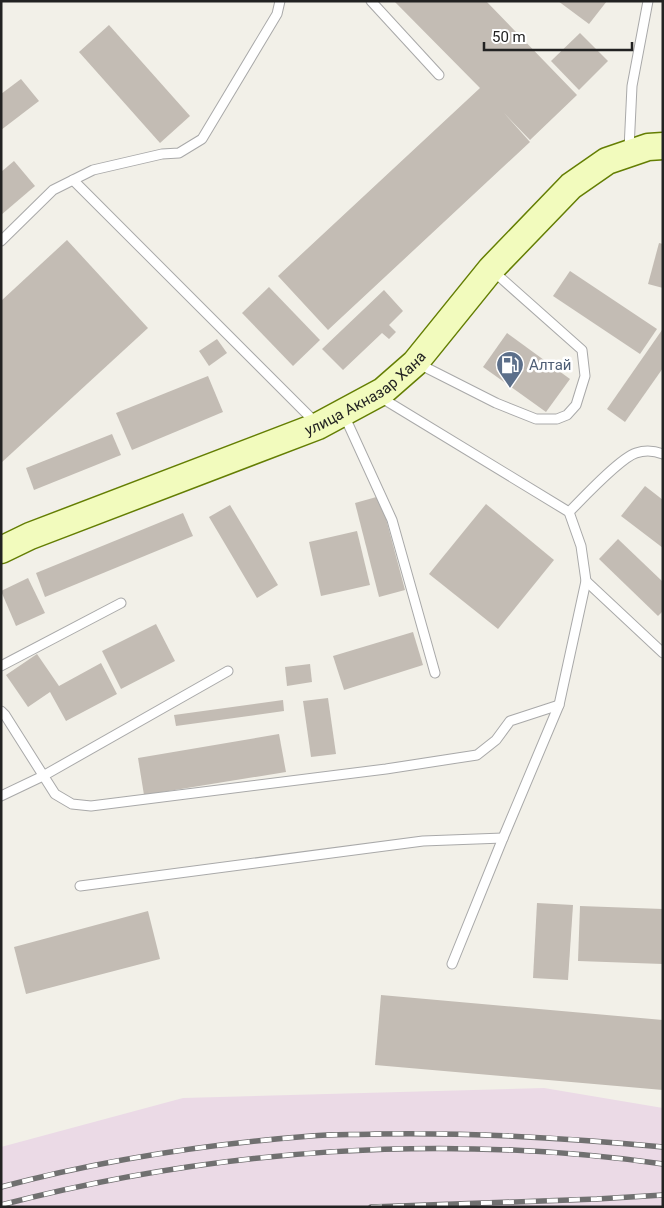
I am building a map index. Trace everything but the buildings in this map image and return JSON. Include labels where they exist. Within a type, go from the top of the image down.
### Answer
[{"type":"main road","name":"улица Акназар Хана","points":[[1,550],[30,536],[318,426],[383,391],[415,363],[491,269],[571,186],[607,161],[648,147],[663,146]]},
{"type":"lane","points":[[1,241],[53,190],[93,170],[162,154],[179,153],[202,139],[277,14],[280,1]]},
{"type":"lane","points":[[371,1],[439,75]]},
{"type":"lane","points":[[628,154],[632,86],[648,1]]},
{"type":"lane","points":[[73,180],[318,426]]},
{"type":"lane","points":[[415,363],[496,403],[536,419],[557,419],[567,415],[576,405],[585,376],[582,350],[491,269]]},
{"type":"lane","points":[[376,395],[569,512],[581,546],[586,581],[559,705],[452,964]]},
{"type":"lane","points":[[343,412],[392,520],[435,673]]},
{"type":"lane","points":[[569,512],[615,468],[635,453],[655,451],[663,454]]},
{"type":"lane","points":[[586,581],[663,653]]},
{"type":"lane","points":[[1,666],[121,603]]},
{"type":"lane","points":[[1,796],[43,776],[228,671]]},
{"type":"lane","points":[[1,711],[55,794],[72,804],[91,806],[386,769],[477,755],[496,740],[510,721],[559,705]]},
{"type":"lane","points":[[80,886],[423,841],[503,838]]},
{"type":"shaded area","points":[[544,1088],[663,1108],[663,1207],[1,1207],[1,1147],[183,1098]]},
{"type":"railway","points":[[1,1187],[39,1177],[155,1154],[319,1135],[483,1135],[555,1138],[663,1147]]},
{"type":"railway","points":[[1,1205],[82,1186],[164,1171],[247,1159],[330,1152],[497,1149],[663,1164]]},
{"type":"railway","points":[[371,1207],[663,1195]]},
{"type":"place","name":"Алтай","points":[[510,389]]}]
